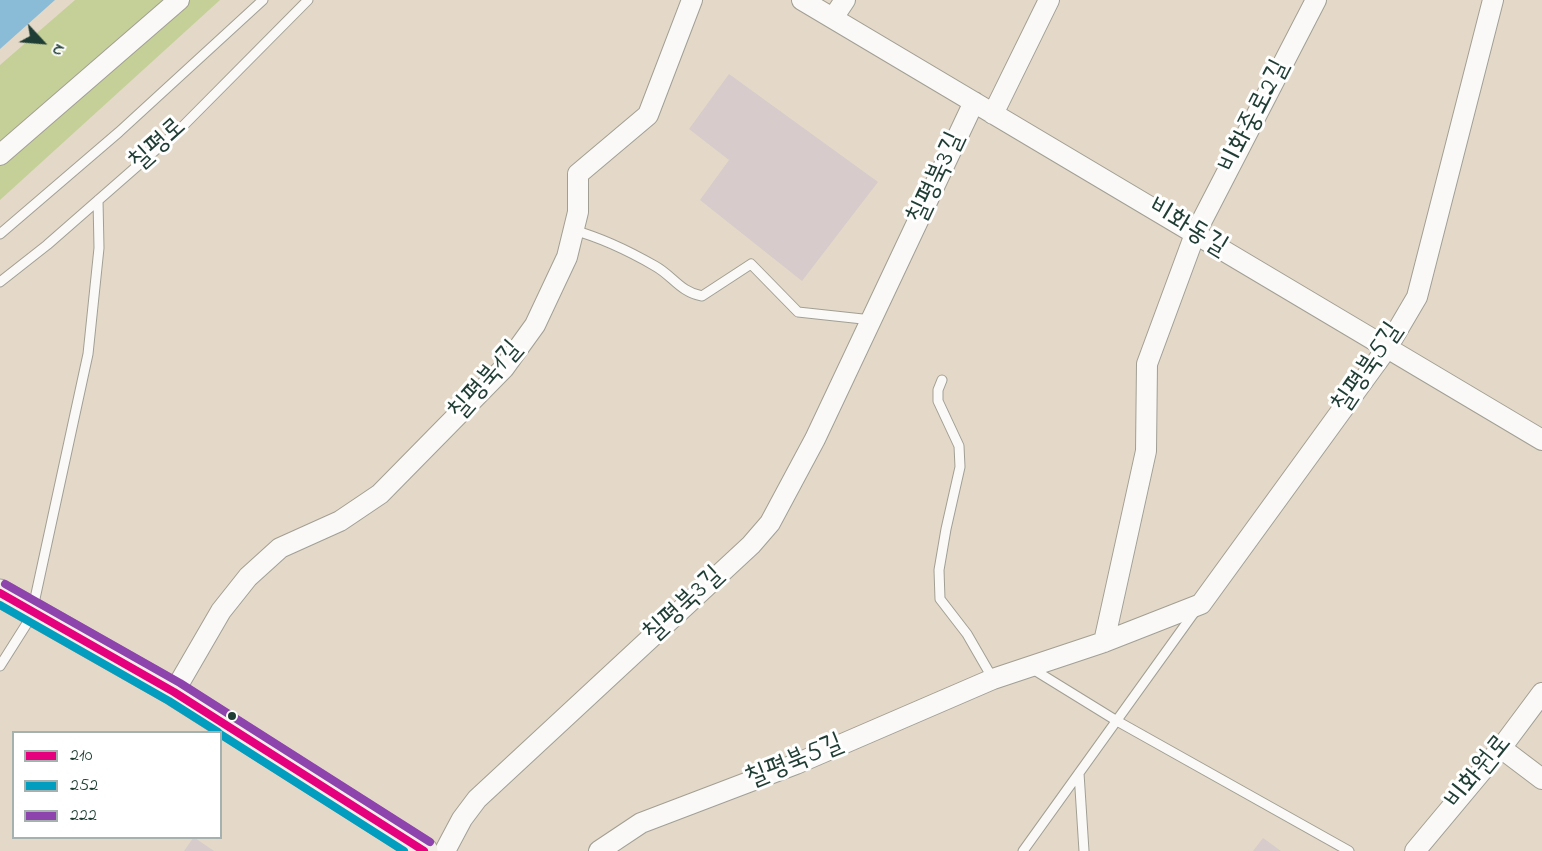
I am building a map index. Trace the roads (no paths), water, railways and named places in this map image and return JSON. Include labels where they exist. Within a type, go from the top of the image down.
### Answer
[{"type":"main road","points":[[0,593],[174,692],[423,851]]},
{"type":"street","points":[[0,155],[179,0]]},
{"type":"street","name":"칠평북1길","points":[[174,692],[221,611],[248,577],[280,548],[339,521],[380,494],[504,368],[535,325],[567,257],[578,212],[578,174],[648,115],[692,0]]},
{"type":"street","name":"비화동길","points":[[802,0],[1542,440]]},
{"type":"street","points":[[832,18],[845,0]]},
{"type":"street","points":[[993,114],[1049,0]]},
{"type":"street","name":"비화중로2길","points":[[1195,234],[1316,0]]},
{"type":"street","name":"칠평북5길","points":[[599,851],[641,823],[796,764],[993,679],[1104,642],[1201,604],[1387,348],[1417,297],[1492,0]]},
{"type":"street","name":"칠평북3길","points":[[444,851],[462,819],[477,799],[751,545],[770,523],[815,439],[974,102]]},
{"type":"street","points":[[1104,642],[1146,451],[1147,364],[1195,234]]},
{"type":"street","name":"비화원로","points":[[1415,851],[1501,748],[1542,693]]},
{"type":"street","points":[[1501,748],[1542,779]]},
{"type":"lane","name":"칠평로","points":[[0,234],[119,132],[263,0]]},
{"type":"lane","name":"칠평로","points":[[0,282],[47,245],[183,126],[308,0]]},
{"type":"lane","points":[[0,666],[32,617],[88,354],[99,248],[98,200]]},
{"type":"lane","points":[[573,230],[601,238],[658,267],[689,293],[702,296],[751,264],[798,312],[872,320]]},
{"type":"lane","points":[[942,380],[938,401],[959,446],[960,467],[939,570],[940,599],[967,634],[993,679]]},
{"type":"lane","points":[[1023,851],[1201,604]]},
{"type":"lane","points":[[1029,667],[1116,721],[1349,851]]},
{"type":"lane","points":[[1079,773],[1084,851]]},
{"type":"water","points":[[0,0],[55,0],[0,49]]}]
